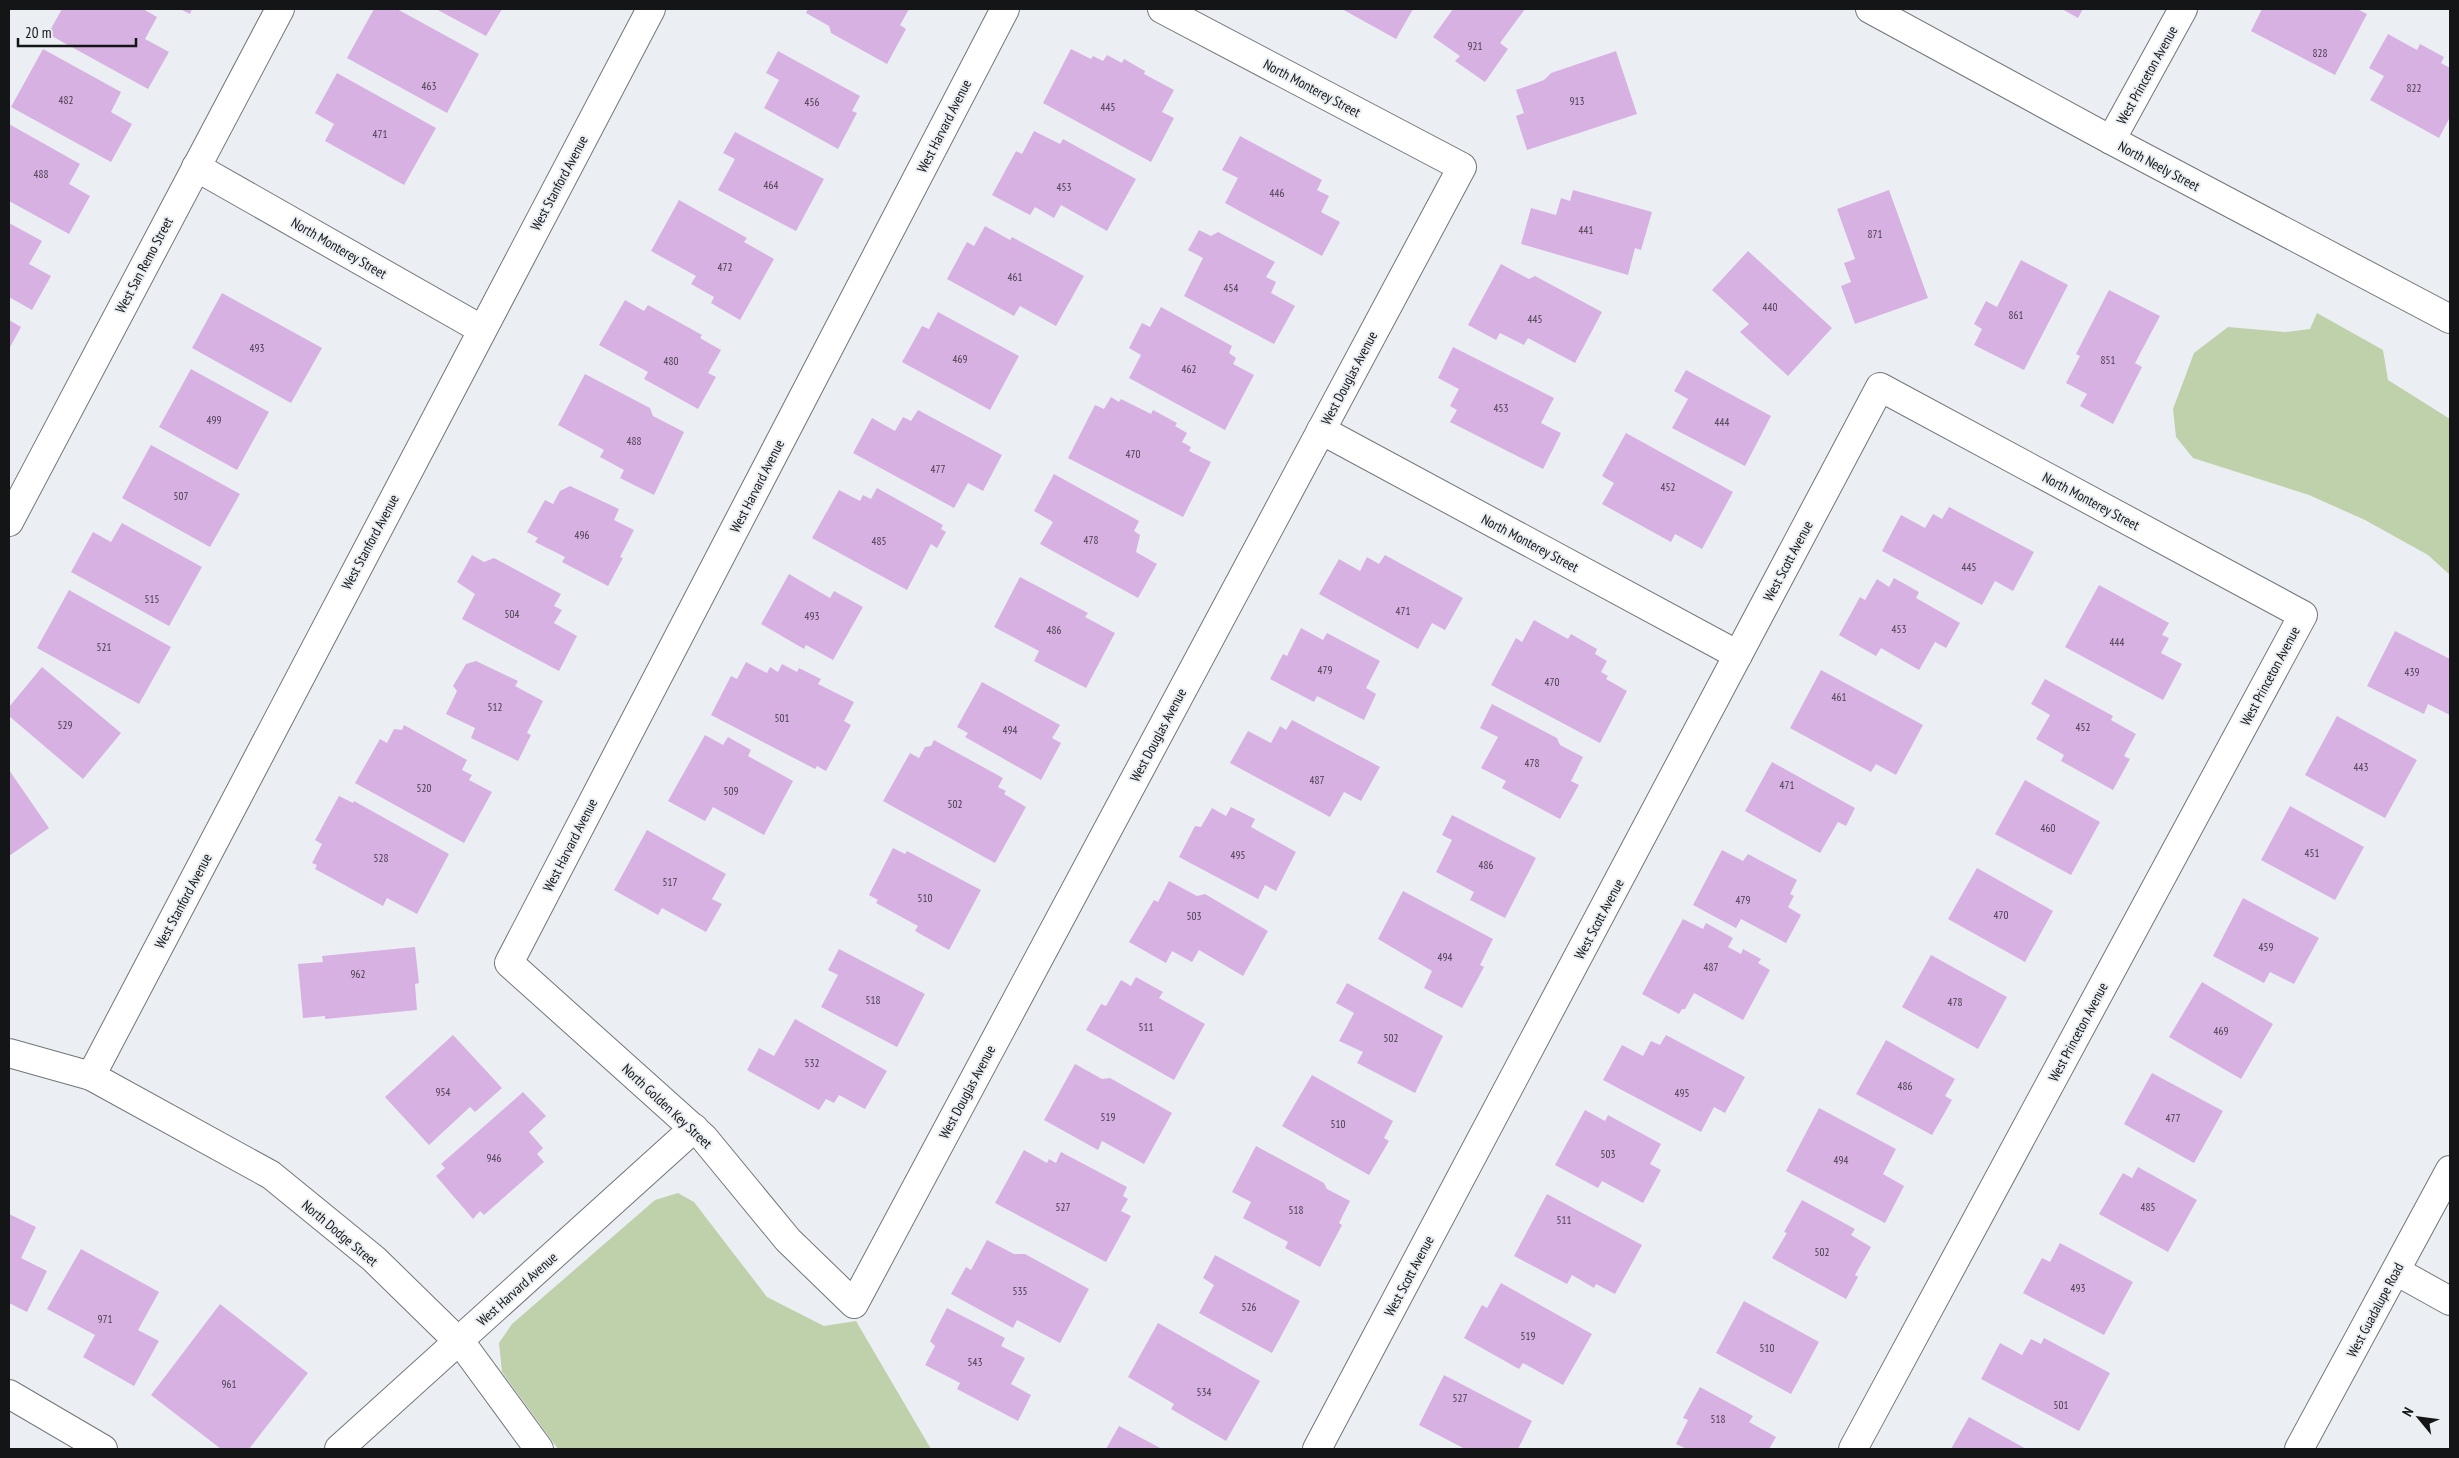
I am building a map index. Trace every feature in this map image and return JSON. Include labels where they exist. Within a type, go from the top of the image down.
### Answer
[{"type":"street","name":"West San Remo Street","points":[[9,522],[280,9]]},
{"type":"street","name":"West Stanford Avenue","points":[[91,1076],[481,329],[651,9]]},
{"type":"street","name":"West Harvard Avenue","points":[[509,963],[1005,9]]},
{"type":"street","name":"North Monterey Street","points":[[1162,9],[1462,167]]},
{"type":"street","name":"North Neely Street","points":[[1870,9],[2111,140],[2450,319]]},
{"type":"street","name":"West Princeton Avenue","points":[[2111,140],[2183,9]]},
{"type":"street","name":"West Douglas Avenue","points":[[854,1304],[1462,167]]},
{"type":"street","name":"North Monterey Street","points":[[196,168],[481,329]]},
{"type":"street","name":"North Monterey Street","points":[[1880,387],[2302,615]]},
{"type":"street","name":"West Scott Avenue","points":[[1317,1449],[1880,387]]},
{"type":"street","name":"North Monterey Street","points":[[1321,430],[1738,655]]},
{"type":"street","name":"West Princeton Avenue","points":[[1852,1449],[2302,615]]},
{"type":"street","name":"North Golden Key Street","points":[[509,963],[694,1128],[788,1240],[854,1304]]},
{"type":"street","name":"North Dodge Street","points":[[9,1053],[91,1076],[271,1175],[374,1260],[465,1348],[539,1449]]},
{"type":"street","name":"West Harvard Avenue","points":[[339,1449],[694,1128]]},
{"type":"street","name":"West Guadalupe Road","points":[[2299,1449],[2450,1170]]},
{"type":"street","points":[[2396,1270],[2450,1301]]},
{"type":"street","points":[[9,1394],[103,1449]]},
{"type":"green space","points":[[2317,313],[2383,350],[2388,380],[2450,419],[2450,575],[2428,555],[2365,520],[2309,495],[2193,458],[2176,437],[2173,409],[2194,353],[2228,327],[2285,332],[2310,329]]},
{"type":"green space","points":[[678,1193],[694,1202],[767,1297],[824,1326],[856,1321],[931,1449],[558,1449],[502,1372],[499,1343],[512,1324],[655,1200]]},
{"type":"building","points":[[62,9],[143,9],[157,17],[145,39],[169,52],[148,89],[48,34]]},
{"type":"building","points":[[180,9],[192,9],[190,14]]},
{"type":"building","points":[[374,9],[397,9],[479,54],[447,113],[347,58]]},
{"type":"building","points":[[436,9],[502,9],[486,36]]},
{"type":"building","points":[[808,9],[909,9],[900,25],[906,29],[887,64],[831,33],[829,26],[806,13]]},
{"type":"building","points":[[1342,9],[1413,9],[1396,39]]},
{"type":"building","points":[[1453,9],[1525,9],[1500,43],[1508,49],[1485,82],[1455,61],[1460,56],[1433,37]]},
{"type":"building","points":[[2062,9],[2083,9],[2078,18]]},
{"type":"building","points":[[2262,9],[2357,9],[2367,14],[2335,75],[2251,31]]},
{"type":"building","points":[[2388,34],[2417,50],[2420,44],[2444,57],[2441,63],[2450,68],[2450,117],[2439,138],[2370,100],[2384,76],[2369,68]]},
{"type":"building","points":[[43,49],[121,92],[111,112],[132,124],[111,162],[11,107]]},
{"type":"building","points":[[1071,49],[1091,59],[1093,56],[1103,61],[1107,55],[1122,63],[1124,59],[1145,71],[1144,74],[1174,90],[1162,112],[1174,118],[1151,162],[1043,103]]},
{"type":"building","points":[[778,51],[860,96],[852,111],[857,113],[838,149],[764,108],[779,80],[766,73]]},
{"type":"building","points":[[1616,51],[1637,114],[1527,150],[1516,116],[1524,113],[1516,90],[1544,80],[1551,73]]},
{"type":"building","points":[[337,73],[436,128],[404,185],[325,141],[334,124],[315,113]]},
{"type":"building","points":[[9,124],[80,164],[69,184],[90,196],[69,234],[9,201]]},
{"type":"building","points":[[1034,131],[1060,144],[1063,139],[1136,179],[1107,231],[1061,205],[1054,218],[1035,207],[1030,215],[992,195],[1016,151],[1022,154]]},
{"type":"building","points":[[735,132],[824,179],[796,231],[718,190],[735,159],[723,153]]},
{"type":"building","points":[[1240,136],[1322,180],[1317,190],[1329,196],[1321,212],[1340,222],[1322,256],[1225,203],[1238,178],[1222,170]]},
{"type":"building","points":[[1573,190],[1652,212],[1641,250],[1635,248],[1628,275],[1521,244],[1531,208],[1556,215],[1561,198],[1570,201]]},
{"type":"building","points":[[1889,190],[1928,298],[1855,324],[1841,286],[1851,282],[1844,263],[1855,259],[1837,209]]},
{"type":"building","points":[[679,200],[747,238],[744,242],[774,259],[740,320],[711,303],[714,297],[691,284],[696,276],[651,251]]},
{"type":"building","points":[[9,223],[42,241],[29,264],[51,276],[32,310],[9,297]]},
{"type":"building","points":[[985,226],[1010,240],[1012,237],[1084,276],[1056,326],[1020,306],[1014,316],[947,279],[967,242],[974,246]]},
{"type":"building","points":[[1199,230],[1211,236],[1218,232],[1275,262],[1266,277],[1276,282],[1271,293],[1295,306],[1274,344],[1184,296],[1203,258],[1188,250]]},
{"type":"building","points":[[1748,251],[1832,328],[1788,376],[1740,332],[1749,324],[1712,290]]},
{"type":"building","points":[[2021,260],[2068,285],[2024,370],[1974,345],[1982,329],[1974,324],[1986,301],[1997,307]]},
{"type":"building","points":[[1501,264],[1529,279],[1535,276],[1602,312],[1575,363],[1528,338],[1524,345],[1500,333],[1496,340],[1468,325]]},
{"type":"building","points":[[2109,290],[2160,316],[2135,363],[2142,367],[2113,424],[2080,406],[2087,394],[2066,383],[2080,356],[2076,354]]},
{"type":"building","points":[[222,293],[322,348],[291,403],[192,348]]},
{"type":"building","points":[[625,300],[644,311],[648,305],[702,335],[700,338],[721,350],[708,373],[716,377],[698,409],[644,379],[648,372],[599,345]]},
{"type":"building","points":[[1161,307],[1232,346],[1229,353],[1236,358],[1233,364],[1254,375],[1225,430],[1129,378],[1141,355],[1129,348],[1142,323],[1150,327]]},
{"type":"building","points":[[938,312],[1019,356],[990,410],[902,362],[922,326],[929,329]]},
{"type":"building","points":[[9,320],[21,327],[9,349]]},
{"type":"building","points":[[1453,347],[1554,398],[1541,423],[1561,433],[1543,469],[1450,422],[1457,410],[1450,406],[1459,389],[1438,378]]},
{"type":"building","points":[[191,369],[269,412],[237,470],[159,427]]},
{"type":"building","points":[[1686,370],[1771,416],[1745,466],[1672,428],[1688,399],[1674,391]]},
{"type":"building","points":[[585,374],[650,408],[653,416],[684,432],[654,495],[620,478],[624,470],[600,457],[604,450],[558,425]]},
{"type":"building","points":[[1111,397],[1119,402],[1121,399],[1151,414],[1153,410],[1177,423],[1175,426],[1187,433],[1182,442],[1191,447],[1189,451],[1211,462],[1183,517],[1068,458],[1095,405],[1104,409]]},
{"type":"building","points":[[918,410],[1002,455],[983,491],[968,483],[954,508],[853,453],[872,418],[895,431],[903,417],[911,421]]},
{"type":"building","points":[[1626,433],[1733,492],[1702,549],[1675,534],[1671,542],[1602,504],[1614,483],[1602,476]]},
{"type":"building","points":[[151,445],[240,494],[210,547],[122,498]]},
{"type":"building","points":[[1054,474],[1139,521],[1134,531],[1140,535],[1136,552],[1157,564],[1138,598],[1040,544],[1053,522],[1034,511]]},
{"type":"building","points":[[570,486],[619,509],[614,520],[634,530],[620,557],[623,558],[608,586],[562,562],[565,557],[535,542],[538,538],[527,532],[545,500],[553,504],[560,491]]},
{"type":"building","points":[[877,488],[943,525],[941,529],[946,532],[937,548],[931,544],[907,590],[812,538],[839,490],[860,501],[863,495],[871,499]]},
{"type":"building","points":[[1949,507],[2034,552],[2013,591],[1995,581],[1982,605],[1882,551],[1901,515],[1925,528],[1933,514],[1942,519]]},
{"type":"building","points":[[122,523],[202,567],[169,626],[71,572],[93,532],[111,542]]},
{"type":"building","points":[[472,555],[484,562],[494,558],[561,594],[554,606],[562,610],[554,623],[577,636],[559,671],[462,619],[475,594],[457,582]]},
{"type":"building","points":[[1385,555],[1463,598],[1445,630],[1432,623],[1418,649],[1319,594],[1339,559],[1360,571],[1367,557],[1379,564]]},
{"type":"building","points":[[789,574],[830,598],[834,591],[863,607],[833,660],[806,645],[804,649],[761,624]]},
{"type":"building","points":[[1020,577],[1088,613],[1085,617],[1115,633],[1086,688],[1034,661],[1039,651],[994,627]]},
{"type":"building","points":[[1894,578],[1919,592],[1916,598],[1960,623],[1946,648],[1935,642],[1919,670],[1881,648],[1876,656],[1839,635],[1860,597],[1865,600],[1877,579],[1889,587]]},
{"type":"building","points":[[2099,585],[2169,623],[2162,635],[2169,638],[2161,653],[2182,664],[2163,700],[2065,647]]},
{"type":"building","points":[[69,590],[171,647],[139,704],[37,648]]},
{"type":"building","points":[[1534,620],[1568,639],[1571,634],[1597,649],[1595,654],[1607,661],[1601,672],[1608,676],[1606,679],[1627,691],[1600,743],[1491,685],[1516,638],[1522,642]]},
{"type":"building","points":[[1301,628],[1323,640],[1327,633],[1380,661],[1366,688],[1376,694],[1364,720],[1317,696],[1314,702],[1270,679],[1283,654],[1287,656]]},
{"type":"building","points":[[2395,631],[2450,659],[2450,715],[2428,704],[2424,714],[2367,686]]},
{"type":"building","points":[[476,661],[518,681],[515,686],[543,701],[527,733],[531,735],[518,761],[471,738],[475,728],[446,714],[457,691],[453,686],[466,664]]},
{"type":"building","points":[[746,662],[767,673],[770,667],[778,672],[782,664],[797,672],[799,668],[821,679],[818,684],[854,702],[844,721],[851,725],[826,771],[817,766],[815,769],[711,715],[731,676],[737,679]]},
{"type":"building","points":[[42,667],[121,733],[83,779],[9,716],[9,707]]},
{"type":"building","points":[[1821,670],[1923,725],[1896,775],[1876,764],[1871,772],[1790,728]]},
{"type":"building","points":[[2045,679],[2113,716],[2111,720],[2136,734],[2124,756],[2130,759],[2113,790],[2061,761],[2064,755],[2036,739],[2050,715],[2031,704]]},
{"type":"building","points":[[982,682],[1060,725],[1052,738],[1061,743],[1041,780],[965,737],[968,733],[957,727]]},
{"type":"building","points":[[1492,704],[1557,738],[1560,745],[1583,757],[1571,781],[1579,785],[1560,819],[1502,788],[1506,781],[1481,768],[1498,737],[1480,728]]},
{"type":"building","points":[[2337,716],[2417,760],[2385,818],[2305,775]]},
{"type":"building","points":[[1292,720],[1380,767],[1361,801],[1344,792],[1330,817],[1230,763],[1248,731],[1271,743],[1280,726],[1286,730]]},
{"type":"building","points":[[404,725],[467,760],[462,770],[472,775],[469,780],[492,792],[464,843],[355,783],[380,739],[387,743],[394,729],[402,730]]},
{"type":"building","points":[[705,735],[723,745],[728,737],[751,750],[748,756],[793,781],[764,835],[713,807],[705,821],[668,801]]},
{"type":"building","points":[[934,740],[1003,778],[998,787],[1006,791],[1004,794],[1026,807],[995,863],[883,801],[910,753],[919,758],[925,747],[931,746]]},
{"type":"building","points":[[1772,762],[1855,808],[1846,826],[1838,822],[1820,853],[1745,811]]},
{"type":"building","points":[[9,770],[49,828],[9,856]]},
{"type":"building","points":[[2025,780],[2100,822],[2071,875],[1995,834]]},
{"type":"building","points":[[339,796],[353,803],[354,801],[449,854],[417,914],[387,898],[383,906],[315,869],[317,865],[312,863],[322,844],[315,840]]},
{"type":"building","points":[[2290,806],[2364,847],[2335,900],[2261,860]]},
{"type":"building","points":[[1231,807],[1255,819],[1251,827],[1296,852],[1276,891],[1265,885],[1258,899],[1179,857],[1195,826],[1201,827],[1212,808],[1226,816]]},
{"type":"building","points":[[1452,815],[1536,858],[1505,918],[1470,900],[1474,892],[1436,872],[1452,840],[1442,835]]},
{"type":"building","points":[[647,830],[726,874],[712,899],[722,904],[706,932],[662,908],[658,915],[614,890]]},
{"type":"building","points":[[893,848],[905,854],[907,851],[981,890],[949,950],[915,931],[918,926],[876,903],[878,900],[869,895]]},
{"type":"building","points":[[1722,850],[1743,861],[1748,854],[1797,880],[1790,894],[1794,896],[1788,907],[1801,915],[1786,943],[1741,919],[1736,928],[1693,905]]},
{"type":"building","points":[[1977,868],[2053,911],[2025,962],[1948,919]]},
{"type":"building","points":[[1169,881],[1197,896],[1205,894],[1268,931],[1243,976],[1199,950],[1192,962],[1172,951],[1166,963],[1129,942],[1154,900],[1158,902]]},
{"type":"building","points":[[1403,891],[1493,939],[1480,965],[1484,967],[1462,1008],[1424,988],[1432,971],[1378,939]]},
{"type":"building","points":[[2243,898],[2319,938],[2294,984],[2270,972],[2264,983],[2213,956]]},
{"type":"building","points":[[1683,919],[1703,929],[1706,923],[1733,938],[1728,947],[1741,954],[1743,949],[1761,959],[1758,963],[1770,970],[1743,1020],[1694,993],[1685,1009],[1682,1009],[1679,1014],[1642,994]]},
{"type":"building","points":[[415,947],[419,983],[415,984],[417,1010],[325,1019],[325,1016],[303,1018],[298,964],[323,962],[322,956]]},
{"type":"building","points":[[839,949],[925,994],[897,1047],[821,1007],[838,975],[828,970]]},
{"type":"building","points":[[1931,955],[2007,997],[1978,1049],[1902,1007]]},
{"type":"building","points":[[1136,977],[1163,992],[1159,998],[1205,1024],[1174,1080],[1086,1030],[1101,1004],[1106,1006],[1121,980],[1131,986]]},
{"type":"building","points":[[2202,982],[2273,1024],[2241,1079],[2169,1037]]},
{"type":"building","points":[[1347,983],[1443,1036],[1415,1093],[1357,1063],[1363,1052],[1339,1041],[1354,1013],[1336,1003]]},
{"type":"building","points":[[795,1019],[887,1071],[865,1109],[839,1095],[834,1103],[826,1099],[819,1110],[747,1070],[759,1048],[774,1056]]},
{"type":"building","points":[[453,1035],[502,1088],[475,1112],[470,1107],[429,1145],[385,1097]]},
{"type":"building","points":[[1666,1035],[1745,1077],[1725,1113],[1714,1107],[1701,1132],[1603,1080],[1622,1045],[1643,1056],[1651,1041],[1660,1045]]},
{"type":"building","points":[[1886,1040],[1955,1079],[1945,1096],[1952,1100],[1932,1135],[1856,1094]]},
{"type":"building","points":[[1075,1064],[1102,1079],[1110,1078],[1172,1113],[1144,1164],[1102,1141],[1098,1150],[1044,1120]]},
{"type":"building","points":[[2152,1073],[2223,1111],[2194,1163],[2124,1124]]},
{"type":"building","points":[[1312,1075],[1393,1121],[1384,1138],[1389,1141],[1369,1175],[1282,1126]]},
{"type":"building","points":[[523,1092],[546,1116],[529,1132],[543,1148],[537,1154],[544,1162],[484,1215],[480,1211],[473,1219],[436,1176],[445,1168],[441,1164]]},
{"type":"building","points":[[1819,1108],[1896,1149],[1883,1174],[1904,1186],[1885,1223],[1786,1171]]},
{"type":"building","points":[[1585,1110],[1605,1121],[1608,1115],[1661,1144],[1650,1164],[1661,1170],[1643,1203],[1602,1181],[1598,1188],[1555,1165]]},
{"type":"building","points":[[1256,1146],[1324,1183],[1327,1189],[1350,1201],[1339,1223],[1342,1225],[1320,1267],[1285,1248],[1288,1242],[1243,1218],[1251,1202],[1232,1192]]},
{"type":"building","points":[[1024,1150],[1047,1163],[1049,1159],[1056,1163],[1061,1152],[1127,1187],[1123,1196],[1128,1199],[1121,1211],[1131,1216],[1106,1262],[995,1203]]},
{"type":"building","points":[[2138,1167],[2197,1200],[2168,1252],[2099,1214],[2123,1173],[2132,1178]]},
{"type":"building","points":[[1547,1194],[1642,1245],[1615,1294],[1596,1284],[1594,1288],[1572,1275],[1567,1284],[1514,1256]]},
{"type":"building","points":[[1802,1200],[1855,1229],[1851,1235],[1871,1247],[1855,1275],[1858,1277],[1846,1299],[1772,1258],[1787,1233],[1784,1232]]},
{"type":"building","points":[[9,1214],[36,1227],[21,1258],[47,1271],[27,1312],[9,1303]]},
{"type":"building","points":[[987,1240],[1014,1254],[1025,1254],[1089,1289],[1060,1343],[1017,1320],[1013,1328],[951,1294],[966,1267],[971,1270]]},
{"type":"building","points":[[2060,1243],[2133,1282],[2104,1335],[2023,1293],[2042,1258],[2050,1262]]},
{"type":"building","points":[[81,1249],[159,1292],[138,1330],[159,1341],[134,1386],[83,1357],[95,1335],[47,1309]]},
{"type":"building","points":[[1215,1255],[1300,1301],[1272,1353],[1199,1313],[1214,1285],[1203,1278]]},
{"type":"building","points":[[1501,1283],[1592,1334],[1563,1385],[1523,1363],[1519,1369],[1464,1338],[1482,1305],[1487,1308]]},
{"type":"building","points":[[1744,1301],[1819,1342],[1791,1394],[1716,1353]]},
{"type":"building","points":[[220,1304],[308,1373],[249,1449],[221,1449],[151,1395]]},
{"type":"building","points":[[947,1308],[1005,1338],[1001,1346],[1025,1358],[1011,1384],[1031,1395],[1018,1421],[957,1389],[960,1383],[925,1365],[935,1346],[930,1341]]},
{"type":"building","points":[[1158,1323],[1260,1381],[1226,1441],[1171,1409],[1174,1404],[1128,1377]]},
{"type":"building","points":[[2044,1338],[2110,1373],[2079,1431],[1981,1379],[2000,1343],[2022,1355],[2031,1339],[2041,1344]]},
{"type":"building","points":[[1444,1375],[1532,1421],[1518,1449],[1465,1449],[1419,1425]]},
{"type":"building","points":[[1700,1387],[1753,1416],[1749,1422],[1776,1437],[1769,1449],[1687,1449],[1676,1444],[1688,1420],[1683,1418]]},
{"type":"building","points":[[1969,1417],[2026,1449],[1951,1449]]},
{"type":"building","points":[[1119,1426],[1162,1449],[1106,1449]]}]
